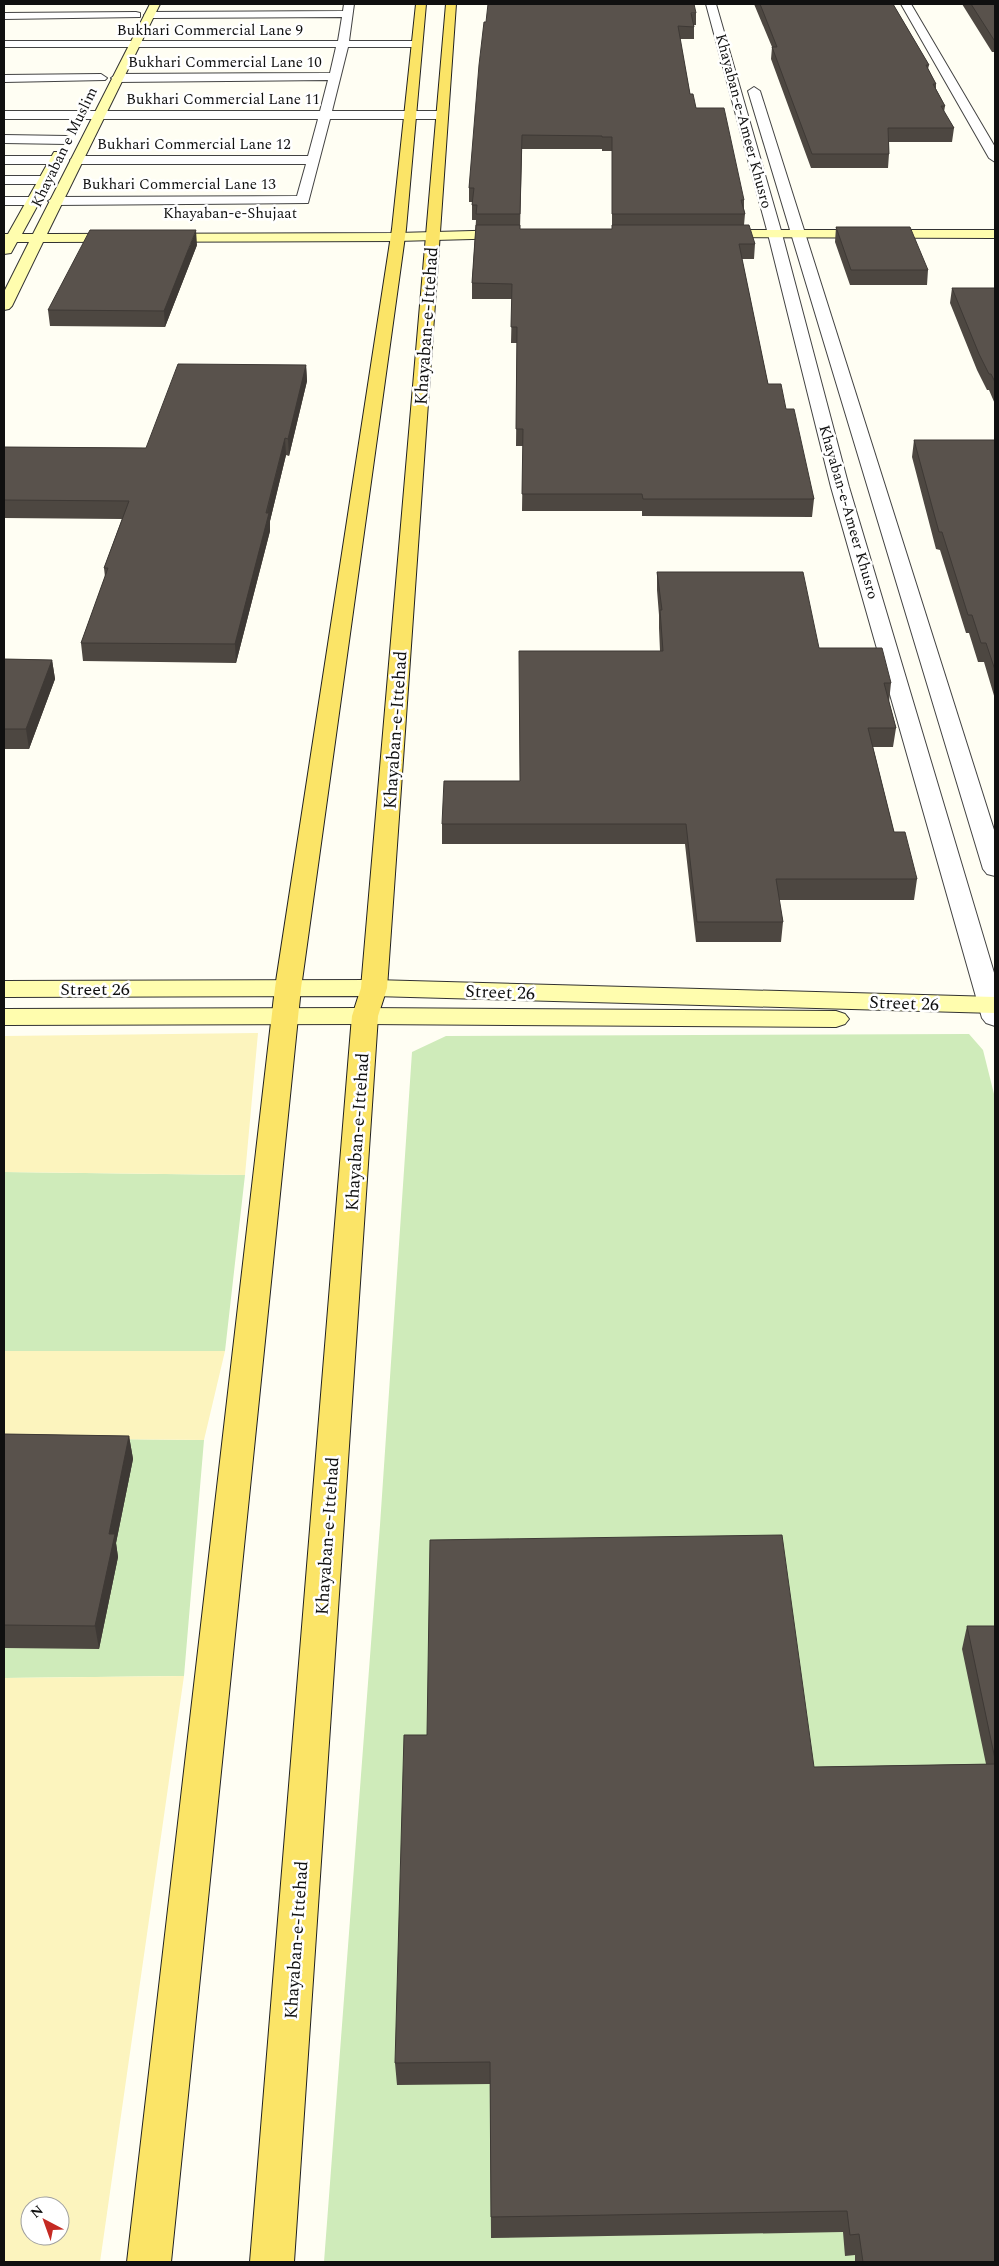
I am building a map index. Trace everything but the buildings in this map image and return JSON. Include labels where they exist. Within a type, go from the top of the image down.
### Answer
[{"type":"main road","name":"Khayaban-e-Ittehad","points":[[149,2262],[288,988],[397,234],[421,4]]},
{"type":"main road","name":"Khayaban-e-Ittehad","points":[[272,2262],[365,1016],[374,988],[437,233],[442,118],[451,4]]},
{"type":"main road","name":"Khayaban e Muslim","points":[[94,91],[120,51],[152,9]]},
{"type":"main road","name":"Khayaban e Muslim","points":[[4,306],[117,78],[120,51],[138,10]]},
{"type":"main road","name":"Khayaban e Muslim","points":[[4,254],[9,234],[33,201],[87,103]]},
{"type":"main road","points":[[397,234],[413,240],[437,233],[525,234]]},
{"type":"main road","name":"Khayaban-e-Shujaat","points":[[9,234],[397,234]]},
{"type":"main road","points":[[705,234],[995,234]]},
{"type":"main road","name":"Street 26","points":[[4,989],[374,988],[995,1012]]},
{"type":"main road","name":"Street 26","points":[[4,1017],[286,1018],[995,1012]]},
{"type":"street","name":"Khayaban-e-Ameer Khusro","points":[[712,4],[838,479],[995,1012]]},
{"type":"street","points":[[152,9],[348,9],[342,47],[325,118],[312,160]]},
{"type":"street","points":[[4,16],[138,10]]},
{"type":"street","points":[[914,10],[995,158]]},
{"type":"street","name":"Bukhari Commercial Lane 9","points":[[4,44],[120,51]]},
{"type":"street","name":"Bukhari Commercial Lane 9","points":[[4,49],[120,51],[416,46]]},
{"type":"street","name":"Bukhari Commercial Lane 10","points":[[117,78],[334,76]]},
{"type":"street","points":[[4,79],[101,78]]},
{"type":"street","name":"Khayaban-e-Ameer Khusro","points":[[751,79],[995,869]]},
{"type":"street","name":"Bukhari Commercial Lane 11","points":[[4,115],[78,118]]},
{"type":"street","name":"Bukhari Commercial Lane 11","points":[[4,120],[78,118],[442,118]]},
{"type":"street","points":[[4,139],[67,140]]},
{"type":"street","points":[[4,160],[56,160]]},
{"type":"street","name":"Bukhari Commercial Lane 12","points":[[76,160],[312,160]]},
{"type":"street","name":"Bukhari Commercial Lane 13","points":[[55,201],[303,200],[312,160]]},
{"type":"street","points":[[4,180],[44,180]]},
{"type":"street","points":[[4,201],[33,201]]},
{"type":"street","points":[[831,452],[837,456],[848,458],[867,454]]},
{"type":"street","points":[[838,479],[840,474],[853,471],[869,474],[874,478]]},
{"type":"green space","points":[[969,1034],[983,1050],[995,1098],[995,2262],[324,2262],[380,1525],[412,1052],[446,1036]]},
{"type":"green space","points":[[4,1172],[245,1175],[225,1351],[4,1351]]},
{"type":"green space","points":[[4,1438],[204,1440],[184,1676],[4,1678]]},
{"type":"sand","points":[[258,1033],[245,1175],[4,1172],[4,1036]]},
{"type":"sand","points":[[4,1351],[225,1351],[204,1440],[4,1438]]},
{"type":"sand","points":[[184,1676],[100,2262],[4,2262],[4,1678]]}]
